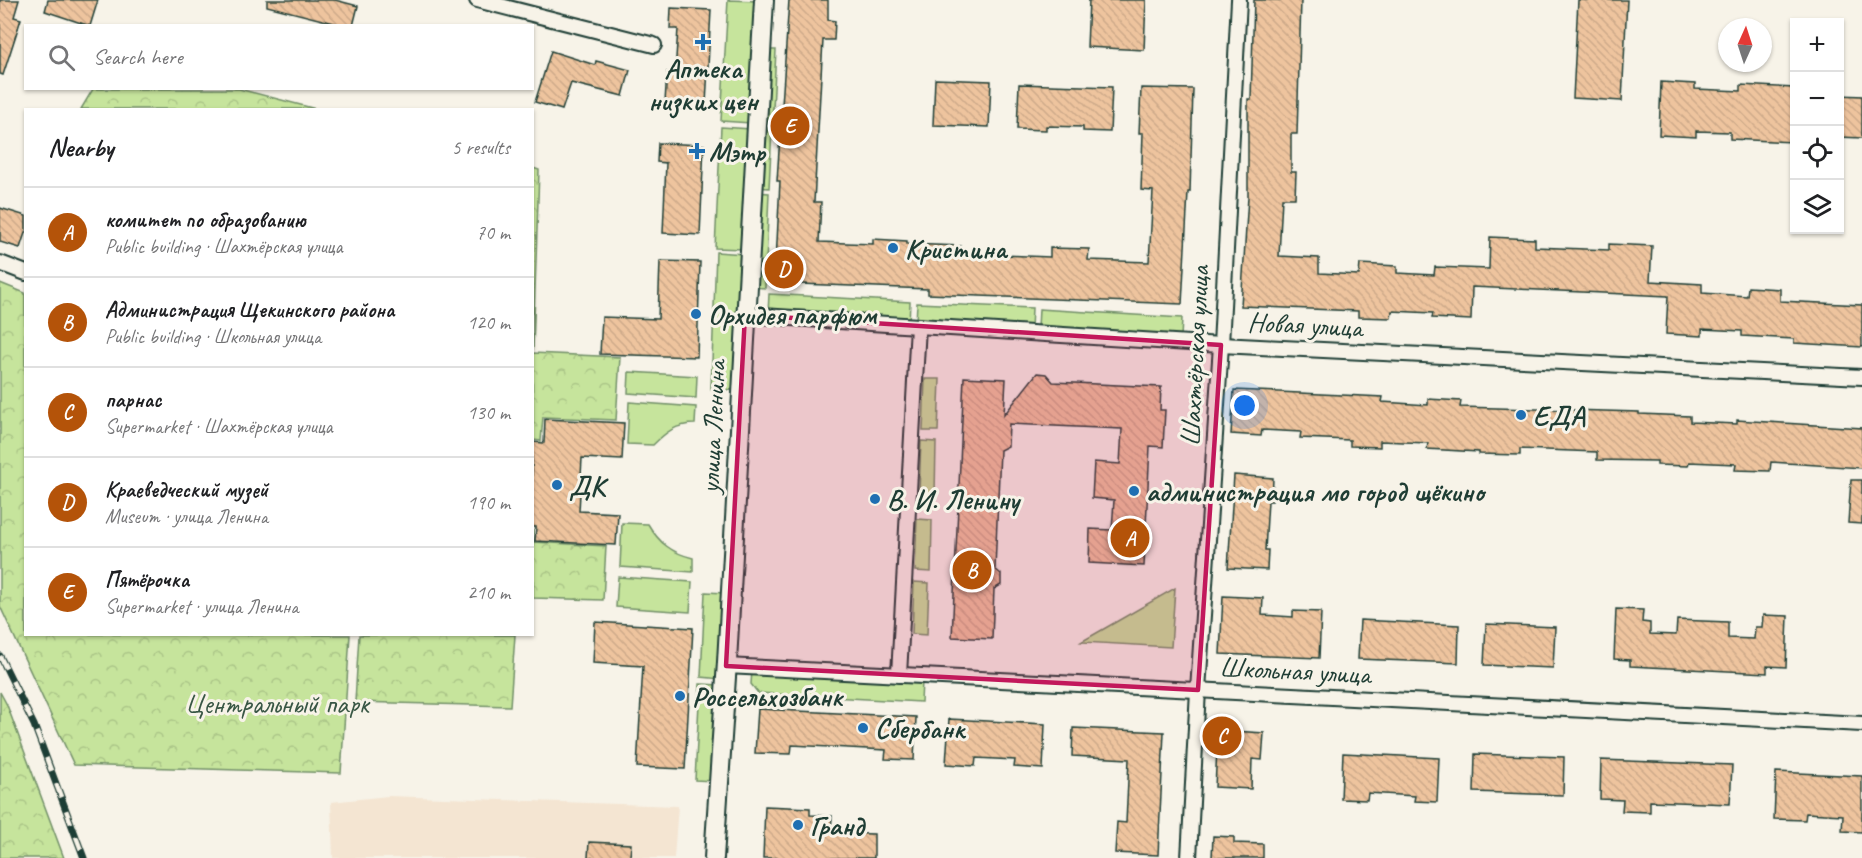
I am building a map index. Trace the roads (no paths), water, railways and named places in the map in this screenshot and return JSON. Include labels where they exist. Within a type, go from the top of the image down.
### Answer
[{"type":"street","points":[[477,0],[654,45]]},
{"type":"street","name":"улица Ленина","points":[[714,858],[764,0]]},
{"type":"street","name":"Шахтёрская улица","points":[[1189,858],[1221,345],[1239,0]]},
{"type":"street","points":[[0,262],[24,272]]},
{"type":"street","name":"Новая улица","points":[[745,315],[1221,345],[1862,377]]},
{"type":"street","points":[[899,675],[918,326]]},
{"type":"street","name":"Школьная улица","points":[[726,666],[1862,724]]},
{"type":"railway","points":[[0,656],[34,725],[84,858]]},
{"type":"place","name":"Аптека низких цен","points":[[703,42]]},
{"type":"place","name":"Пятёрочка","points":[[790,126]]},
{"type":"place","name":"Мэтр","points":[[697,151]]},
{"type":"place","name":"Кристина","points":[[893,248]]},
{"type":"place","name":"Краеведческий музей","points":[[784,269]]},
{"type":"place","name":"Орхидея парфюм","points":[[696,314]]},
{"type":"place","name":"ЕДА","points":[[1521,415]]},
{"type":"place","name":"ДК","points":[[557,485]]},
{"type":"place","name":"администрация мо город щёкино","points":[[1134,491]]},
{"type":"place","name":"В. И. Ленину","points":[[875,499]]},
{"type":"place","name":"комитет по образованию","points":[[1130,538]]},
{"type":"place","name":"Администрация Щекинского района","points":[[972,570]]},
{"type":"place","name":"Россельхозбанк","points":[[680,696]]},
{"type":"place","name":"Сбербанк","points":[[863,728]]},
{"type":"place","name":"парнас","points":[[1222,736]]},
{"type":"place","name":"Гранд","points":[[798,825]]},
{"type":"park label","name":"Центральный парк","points":[[277,703]]}]
